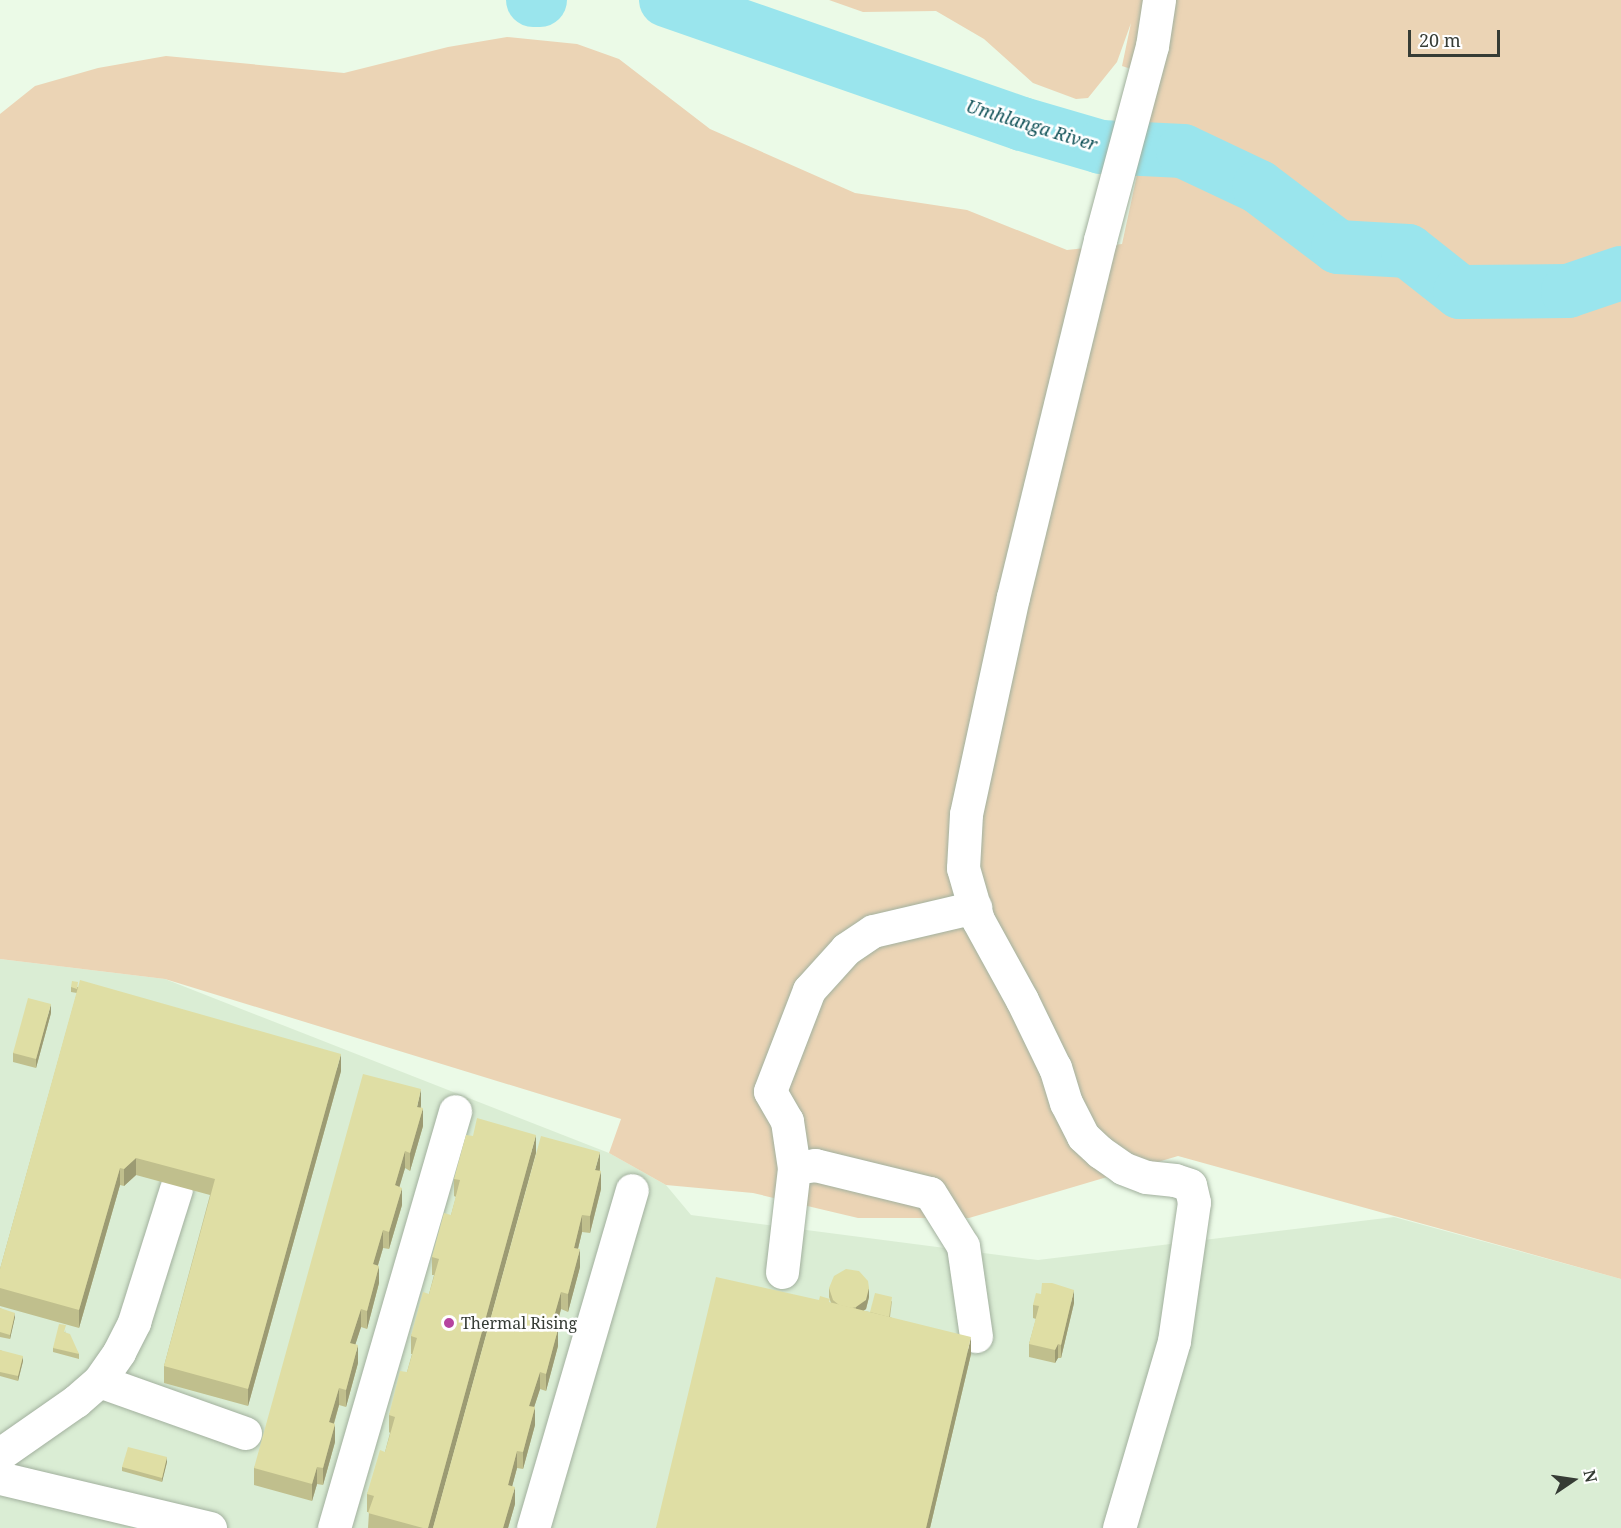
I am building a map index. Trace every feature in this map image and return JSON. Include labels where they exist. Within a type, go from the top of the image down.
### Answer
[{"type":"street","points":[[1119,1528],[1174,1341],[1194,1202],[1190,1185],[1175,1180],[1146,1177],[1123,1168],[1100,1152],[1083,1136],[1066,1103],[1055,1068],[1022,1000],[978,920],[963,868],[966,814],[1013,597],[1100,240],[1152,46],[1159,0]]},
{"type":"street","points":[[782,1272],[794,1168],[787,1121],[770,1091],[809,990],[846,949],[873,931],[975,907]]},
{"type":"street","points":[[334,1528],[455,1111]]},
{"type":"street","points":[[794,1168],[815,1165],[930,1194],[963,1246],[976,1336]]},
{"type":"street","points":[[0,1454],[76,1401],[99,1381],[119,1352],[134,1322],[176,1189]]},
{"type":"street","points":[[533,1528],[632,1191]]},
{"type":"street","points":[[99,1381],[245,1433]]},
{"type":"street","points":[[0,1478],[210,1528]]},
{"type":"shaded area","points":[[829,0],[1621,0],[1621,1279],[1178,1156],[969,1218],[858,1218],[753,1193],[666,1185],[609,1153],[621,1119],[165,979],[0,959],[0,114],[35,86],[98,68],[166,56],[344,73],[448,47],[507,37],[577,44],[619,59],[710,129],[855,193],[967,210],[1067,250],[1122,244],[1158,78],[1122,66],[1131,23],[1117,62],[1088,98],[1076,99],[1033,83],[984,39],[936,11],[863,12]]},
{"type":"shaded area","points":[[0,959],[165,979],[609,1153],[666,1185],[691,1215],[1038,1260],[1394,1217],[1621,1279],[1621,1528],[0,1528]]},
{"type":"building","points":[[80,980],[341,1054],[248,1389],[164,1366],[215,1179],[136,1158],[124,1169],[120,1168],[79,1310],[0,1288],[0,1269]]},
{"type":"building","points":[[72,981],[78,982],[77,989],[71,987]]},
{"type":"building","points":[[28,998],[51,1004],[36,1059],[13,1053]]},
{"type":"building","points":[[363,1074],[421,1089],[417,1107],[423,1108],[410,1153],[405,1151],[395,1185],[402,1188],[389,1232],[383,1230],[373,1264],[379,1266],[367,1311],[361,1309],[350,1343],[358,1345],[346,1390],[339,1388],[329,1422],[335,1424],[323,1468],[317,1467],[312,1484],[254,1468]]},
{"type":"building","points":[[477,1118],[536,1135],[428,1528],[423,1528],[368,1513],[374,1496],[367,1494],[380,1450],[385,1452],[395,1417],[389,1415],[400,1371],[407,1372],[417,1338],[411,1336],[423,1292],[429,1294],[439,1259],[432,1257],[444,1213],[451,1215],[460,1180],[454,1179],[466,1135],[473,1136]]},
{"type":"building","points":[[541,1136],[600,1152],[595,1170],[601,1171],[590,1216],[582,1215],[574,1248],[580,1249],[568,1294],[561,1292],[551,1327],[558,1329],[546,1374],[540,1372],[529,1406],[535,1407],[523,1452],[517,1451],[508,1485],[515,1487],[503,1528],[433,1528]]},
{"type":"building","points":[[846,1269],[859,1271],[868,1281],[866,1300],[852,1308],[839,1305],[833,1300],[829,1288],[834,1276]]},
{"type":"building","points":[[716,1277],[819,1300],[820,1296],[830,1299],[829,1302],[971,1337],[926,1528],[656,1528]]},
{"type":"building","points":[[1042,1283],[1052,1283],[1074,1290],[1061,1345],[1058,1344],[1055,1350],[1029,1344],[1039,1306],[1033,1305],[1036,1293],[1041,1294]]},
{"type":"building","points":[[875,1293],[892,1297],[889,1317],[870,1312]]},
{"type":"building","points":[[0,1308],[15,1313],[10,1335],[0,1332]]},
{"type":"building","points":[[59,1324],[66,1325],[64,1332],[70,1334],[79,1354],[53,1348]]},
{"type":"building","points":[[0,1350],[23,1356],[18,1376],[0,1372]]},
{"type":"building","points":[[128,1447],[167,1457],[162,1478],[122,1467]]},
{"type":"waterway","name":"Umhlanga River","points":[[533,0],[540,0]]},
{"type":"waterway","name":"Umhlanga River","points":[[666,0],[1022,124],[1101,147],[1183,151],[1259,187],[1338,247],[1408,251],[1460,292],[1568,291],[1621,273]]},
{"type":"place","name":"Thermal Rising","points":[[449,1323]]}]
